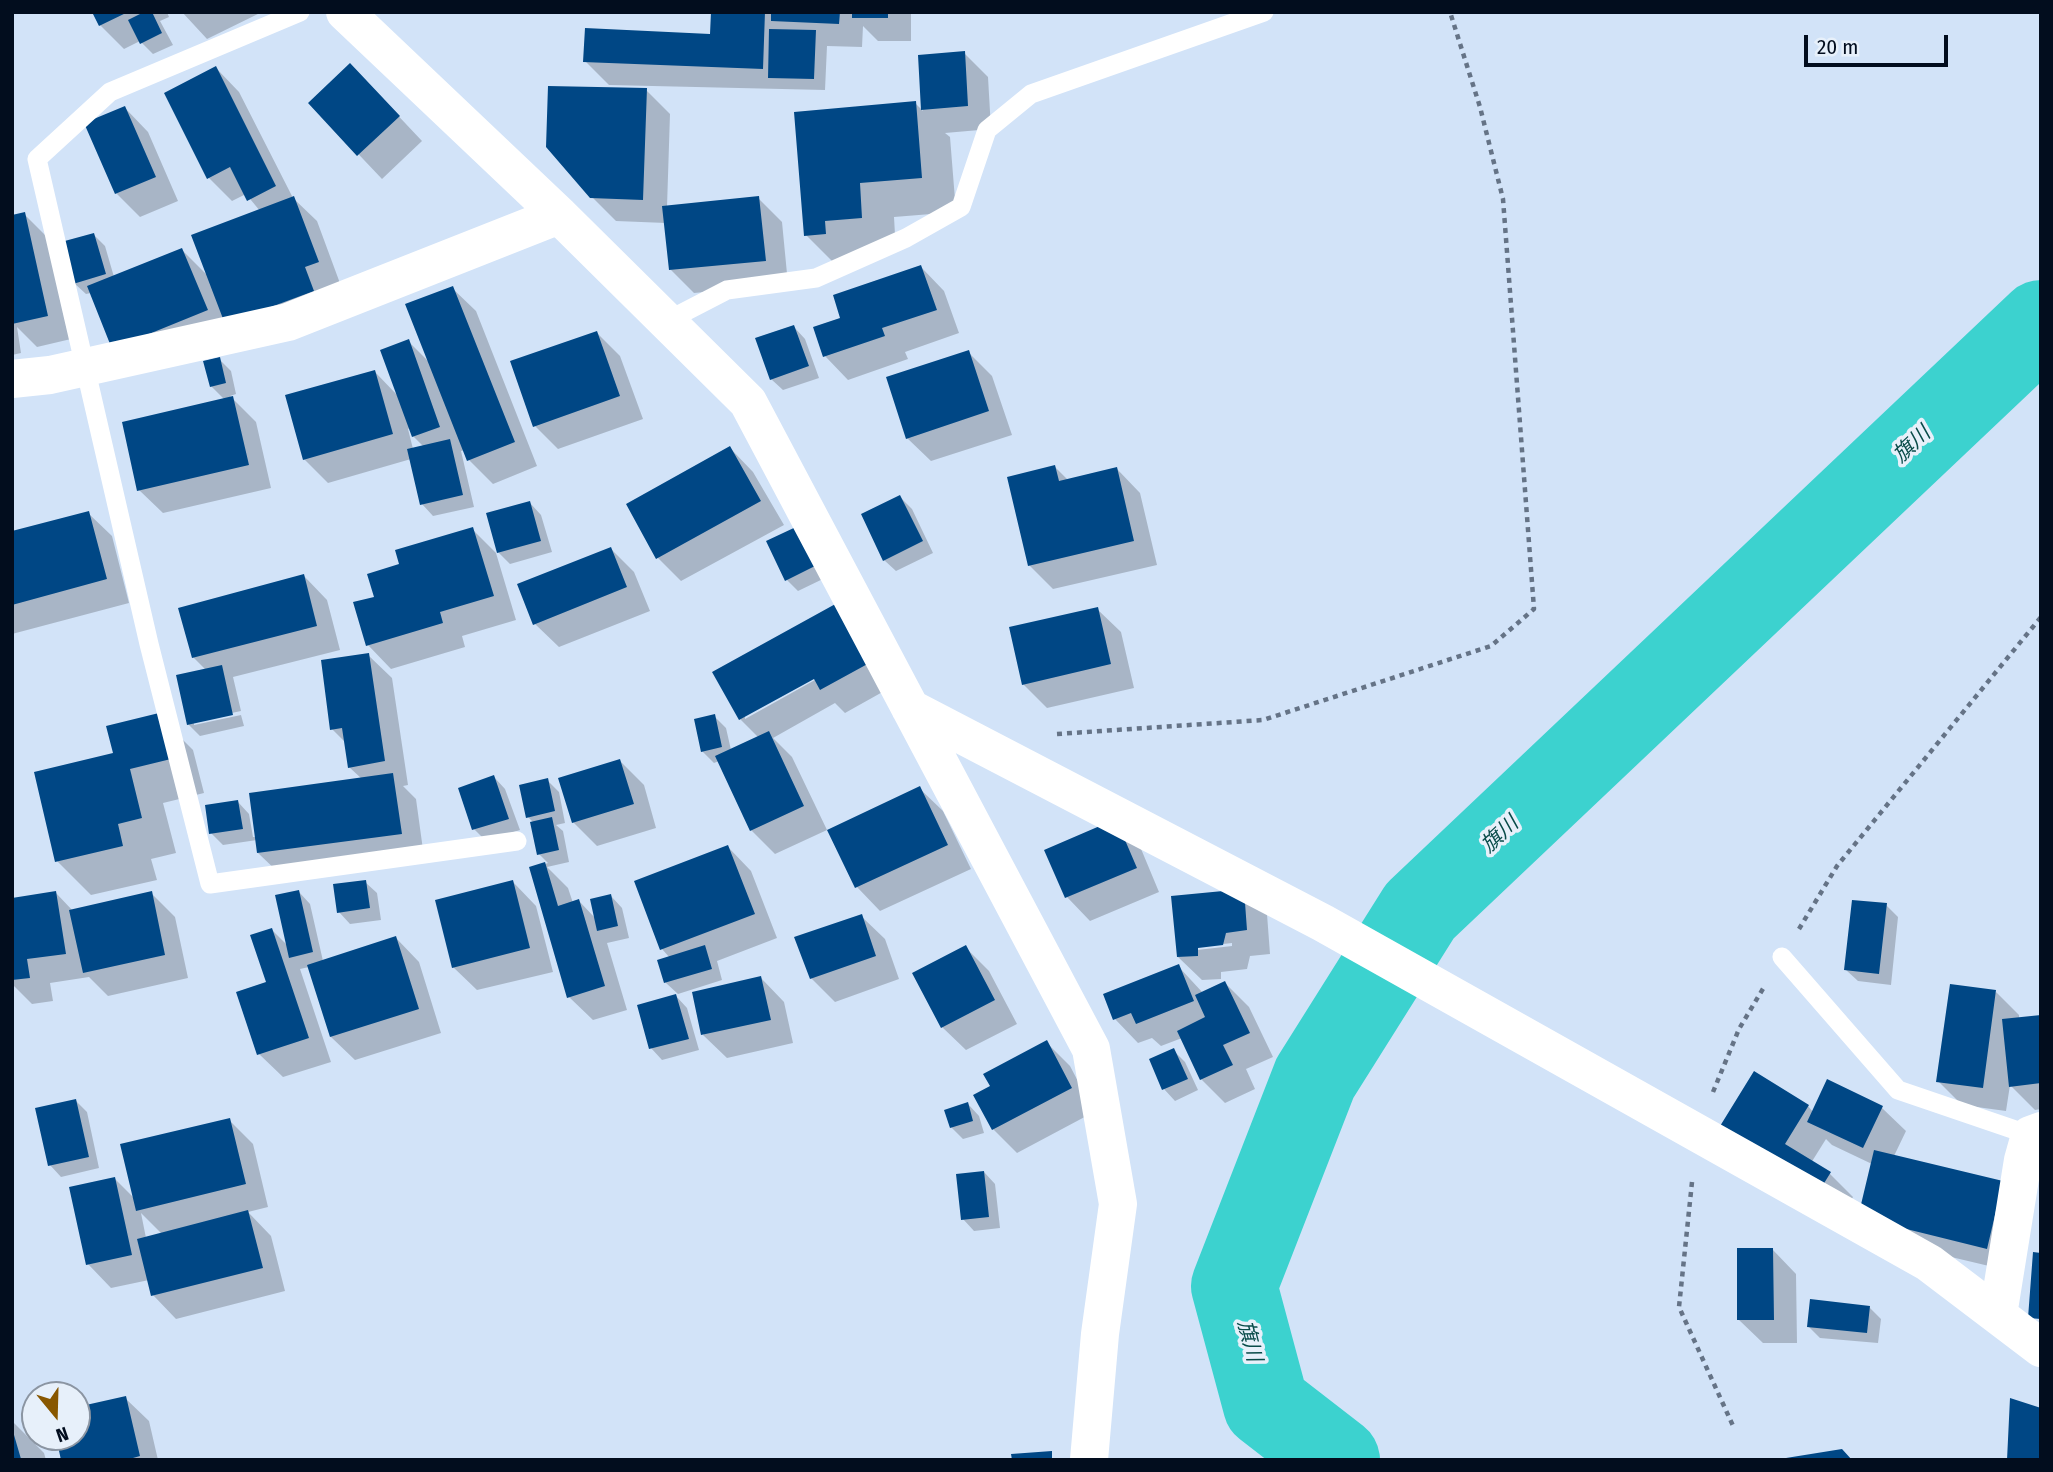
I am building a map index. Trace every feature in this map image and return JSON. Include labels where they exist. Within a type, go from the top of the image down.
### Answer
[{"type":"street","points":[[345,12],[559,215],[748,402],[1091,1049],[1118,1205],[1100,1334],[1089,1460]]},
{"type":"street","points":[[12,379],[83,367],[288,322],[559,215]]},
{"type":"street","points":[[910,708],[1323,923],[1928,1263],[2041,1348]]},
{"type":"street","points":[[1998,1315],[2012,1214],[2035,1133]]},
{"type":"lane","points":[[300,12],[110,92],[37,159],[83,367],[209,884],[517,841]]},
{"type":"lane","points":[[667,321],[727,290],[816,278],[906,238],[961,207],[988,130],[1031,94],[1264,12]]},
{"type":"lane","points":[[1782,957],[1898,1090],[2035,1133]]},
{"type":"path","points":[[1055,734],[1262,720],[1491,646],[1534,609],[1503,199],[1480,107],[1450,12]]},
{"type":"building","points":[[92,12],[128,12],[99,26]]},
{"type":"building","points":[[144,12],[152,12],[162,33],[140,44],[128,20]]},
{"type":"building","points":[[711,12],[765,12],[763,69],[583,62],[585,28],[710,34]]},
{"type":"building","points":[[771,12],[840,12],[839,24],[771,21]]},
{"type":"building","points":[[852,12],[888,12],[888,18],[852,18]]},
{"type":"building","points":[[769,29],[816,30],[814,79],[768,78]]},
{"type":"building","points":[[965,51],[968,106],[921,110],[918,55]]},
{"type":"building","points":[[350,63],[400,116],[357,156],[308,103]]},
{"type":"building","points":[[216,66],[276,186],[247,201],[230,167],[207,179],[164,93]]},
{"type":"building","points":[[548,86],[647,88],[643,200],[590,198],[546,147]]},
{"type":"building","points":[[916,101],[922,178],[860,183],[862,218],[825,221],[826,234],[804,236],[794,112]]},
{"type":"building","points":[[125,106],[156,177],[115,194],[84,123]]},
{"type":"building","points":[[294,196],[319,262],[305,267],[314,291],[225,324],[191,235]]},
{"type":"building","points":[[759,196],[766,261],[669,270],[662,206]]},
{"type":"building","points":[[25,212],[48,316],[12,324],[12,215]]},
{"type":"building","points":[[94,233],[106,274],[73,284],[61,242]]},
{"type":"building","points":[[182,248],[208,310],[112,349],[87,286]]},
{"type":"building","points":[[921,265],[937,310],[882,328],[885,336],[823,357],[813,327],[840,318],[833,295]]},
{"type":"building","points":[[453,286],[515,442],[467,461],[405,304]]},
{"type":"building","points":[[794,325],[809,366],[770,380],[755,338]]},
{"type":"building","points":[[597,331],[620,396],[533,427],[510,361]]},
{"type":"building","points":[[409,339],[440,427],[412,437],[380,350]]},
{"type":"building","points":[[969,350],[989,411],[906,439],[886,377]]},
{"type":"building","points":[[220,357],[226,383],[210,387],[203,361]]},
{"type":"building","points":[[375,370],[393,434],[303,460],[285,395]]},
{"type":"building","points":[[233,396],[249,465],[137,491],[122,422]]},
{"type":"building","points":[[450,439],[463,495],[420,505],[407,449]]},
{"type":"building","points":[[730,446],[761,501],[656,559],[626,504]]},
{"type":"building","points":[[1055,465],[1059,481],[1117,467],[1134,541],[1028,566],[1007,477]]},
{"type":"building","points":[[900,495],[923,541],[883,561],[861,514]]},
{"type":"building","points":[[530,501],[541,541],[497,553],[486,513]]},
{"type":"building","points":[[89,511],[107,579],[12,605],[12,531]]},
{"type":"building","points":[[798,526],[817,565],[785,581],[766,541]]},
{"type":"building","points":[[473,527],[494,596],[440,612],[443,623],[366,646],[353,602],[374,597],[367,574],[399,564],[395,550]]},
{"type":"building","points":[[611,547],[627,587],[533,625],[517,584]]},
{"type":"building","points":[[304,574],[317,626],[192,658],[178,608]]},
{"type":"building","points":[[839,602],[873,661],[820,690],[814,679],[739,720],[712,672]]},
{"type":"building","points":[[1098,607],[1111,664],[1022,685],[1009,627]]},
{"type":"building","points":[[369,653],[385,761],[348,768],[342,728],[330,730],[321,660]]},
{"type":"building","points":[[222,665],[233,715],[187,725],[176,675]]},
{"type":"building","points":[[159,713],[171,759],[130,769],[142,818],[118,824],[123,846],[55,862],[34,772],[113,753],[106,726]]},
{"type":"building","points":[[715,714],[722,747],[701,752],[694,719]]},
{"type":"building","points":[[769,731],[804,806],[750,831],[715,756]]},
{"type":"building","points":[[620,759],[634,804],[572,823],[558,778]]},
{"type":"building","points":[[393,773],[402,834],[257,853],[249,793]]},
{"type":"building","points":[[494,775],[509,819],[472,830],[458,788]]},
{"type":"building","points":[[548,778],[555,811],[526,818],[519,785]]},
{"type":"building","points":[[920,786],[948,845],[855,888],[827,830]]},
{"type":"building","points":[[238,800],[243,829],[209,834],[205,805]]},
{"type":"building","points":[[552,817],[559,850],[537,855],[530,822]]},
{"type":"building","points":[[1116,819],[1137,868],[1065,898],[1044,850]]},
{"type":"building","points":[[728,845],[755,914],[660,950],[634,881]]},
{"type":"building","points":[[545,862],[558,906],[579,899],[605,986],[567,998],[529,867]]},
{"type":"building","points":[[366,880],[370,908],[337,913],[333,884]]},
{"type":"building","points":[[513,880],[530,948],[452,968],[435,900]]},
{"type":"building","points":[[1244,889],[1247,930],[1226,933],[1223,945],[1198,948],[1198,956],[1177,957],[1171,896]]},
{"type":"building","points":[[299,890],[313,952],[289,958],[275,895]]},
{"type":"building","points":[[56,891],[66,954],[27,959],[30,978],[12,980],[12,898]]},
{"type":"building","points":[[152,891],[165,955],[83,973],[69,910]]},
{"type":"building","points":[[611,894],[618,926],[597,931],[590,899]]},
{"type":"building","points":[[1852,900],[1887,903],[1879,974],[1844,970]]},
{"type":"building","points":[[862,914],[876,956],[810,979],[794,937]]},
{"type":"building","points":[[272,928],[309,1038],[257,1055],[236,992],[266,982],[250,935]]},
{"type":"building","points":[[396,936],[419,1009],[330,1037],[307,965]]},
{"type":"building","points":[[705,945],[712,969],[664,983],[657,960]]},
{"type":"building","points":[[966,945],[995,1000],[941,1028],[912,973]]},
{"type":"building","points":[[1179,964],[1194,1001],[1136,1024],[1131,1013],[1113,1020],[1103,994]]},
{"type":"building","points":[[761,976],[771,1020],[701,1035],[692,992]]},
{"type":"building","points":[[1225,981],[1250,1033],[1223,1045],[1233,1065],[1200,1080],[1177,1031],[1205,1017],[1195,995]]},
{"type":"building","points":[[1950,984],[1996,990],[1983,1088],[1936,1082]]},
{"type":"building","points":[[676,994],[689,1039],[649,1049],[637,1005]]},
{"type":"building","points":[[2041,1015],[2041,1083],[2009,1087],[2002,1019]]},
{"type":"building","points":[[1047,1040],[1072,1088],[992,1130],[973,1095],[990,1086],[983,1074]]},
{"type":"building","points":[[1174,1048],[1188,1079],[1162,1090],[1149,1059]]},
{"type":"building","points":[[1754,1071],[1809,1105],[1785,1144],[1831,1172],[1818,1193],[1717,1131]]},
{"type":"building","points":[[1827,1079],[1883,1106],[1863,1148],[1807,1122]]},
{"type":"building","points":[[76,1099],[89,1157],[48,1166],[35,1108]]},
{"type":"building","points":[[968,1102],[973,1121],[950,1128],[944,1110]]},
{"type":"building","points":[[230,1118],[246,1184],[136,1211],[120,1144]]},
{"type":"building","points":[[1874,1150],[2003,1181],[1987,1249],[1858,1217]]},
{"type":"building","points":[[984,1171],[989,1217],[961,1220],[956,1174]]},
{"type":"building","points":[[115,1177],[132,1255],[86,1265],[69,1187]]},
{"type":"building","points":[[248,1210],[263,1268],[151,1296],[137,1239]]},
{"type":"building","points":[[1737,1248],[1773,1248],[1774,1320],[1737,1320]]},
{"type":"building","points":[[2033,1252],[2041,1253],[2041,1319],[2028,1318]]},
{"type":"building","points":[[1810,1299],[1870,1306],[1867,1333],[1807,1327]]},
{"type":"building","points":[[126,1396],[140,1456],[126,1460],[61,1460],[59,1451],[91,1451],[91,1404]]},
{"type":"building","points":[[2010,1398],[2041,1408],[2041,1460],[2007,1460]]},
{"type":"building","points":[[12,1428],[21,1459],[17,1460],[12,1460]]},
{"type":"building","points":[[1842,1449],[1852,1460],[1786,1460],[1786,1458]]},
{"type":"building","points":[[1052,1451],[1052,1460],[1012,1460],[1011,1454]]},
{"type":"waterway","name":"旗川","points":[[1337,1460],[1266,1405],[1234,1286],[1315,1078],[1420,911],[2041,323]]}]
